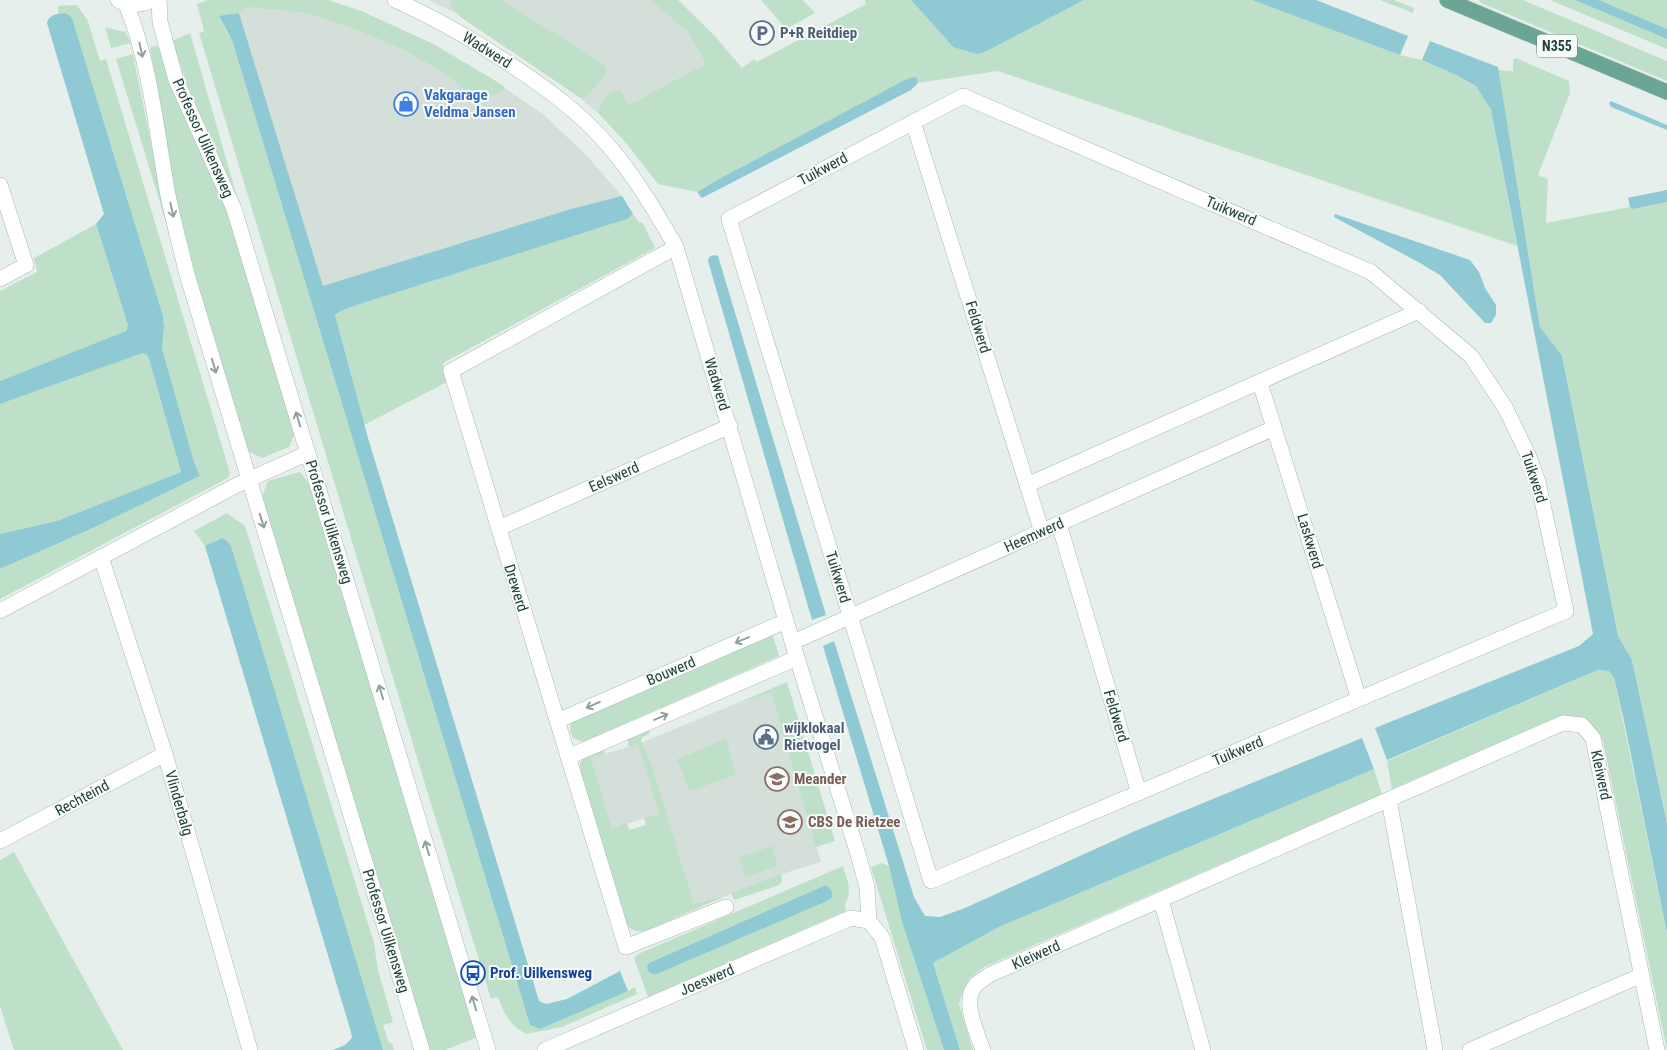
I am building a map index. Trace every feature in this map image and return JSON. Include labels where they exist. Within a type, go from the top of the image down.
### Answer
[{"type":"main road","name":"N355","points":[[1447,0],[1667,92]]},
{"type":"street","points":[[121,2],[137,5],[152,0]]},
{"type":"street","name":"Professor Uilkensweg","points":[[159,0],[160,22],[176,80],[234,209],[488,1050]]},
{"type":"street","name":"Wadwerd","points":[[395,0],[426,14],[486,49],[544,86],[578,113],[613,151],[649,201],[676,247],[786,621],[867,887],[869,921]]},
{"type":"street","name":"Professor Uilkensweg","points":[[121,2],[135,27],[154,108],[167,192],[186,271],[422,1050]]},
{"type":"street","name":"Tuikwerd","points":[[963,96],[1372,272],[1471,356],[1490,382],[1518,433],[1538,482],[1566,611],[931,881],[730,218],[914,122],[963,96]]},
{"type":"street","name":"Feldwerd","points":[[914,122],[1042,532]]},
{"type":"street","points":[[0,186],[26,265],[0,278]]},
{"type":"street","name":"Drewerd","points":[[676,247],[451,372],[626,947],[726,907]]},
{"type":"street","points":[[1027,485],[1420,311]]},
{"type":"street","name":"Laskwerd","points":[[1260,382],[1359,699]]},
{"type":"street","name":"Eelswerd","points":[[498,528],[730,426]]},
{"type":"street","name":"Heemwerd","points":[[793,642],[1274,428]]},
{"type":"street","points":[[0,611],[249,480],[308,452]]},
{"type":"street","name":"Feldwerd","points":[[1059,524],[1140,793]]},
{"type":"street","name":"Vlinderbalg","points":[[101,557],[165,754],[250,1050]]},
{"type":"street","name":"Bouwerd","points":[[557,721],[786,621]]},
{"type":"street","points":[[568,756],[798,658]]},
{"type":"street","name":"Kleiwerd","points":[[983,1050],[973,1019],[969,998],[975,986],[989,976],[1563,723],[1582,725],[1593,738],[1657,1050]]},
{"type":"street","name":"Rechteind","points":[[0,841],[165,754]]},
{"type":"street","points":[[1389,800],[1435,1050]]},
{"type":"street","points":[[1161,900],[1203,1050]]},
{"type":"street","name":"Joeswerd","points":[[545,1050],[850,918],[869,921]]},
{"type":"street","points":[[869,921],[882,937],[916,1050]]},
{"type":"street","points":[[1470,1050],[1642,975]]},
{"type":"shaded area","points":[[237,0],[296,0],[339,6],[385,22],[437,46],[489,77],[544,115],[585,154],[622,196],[323,286],[239,13]]},
{"type":"shaded area","points":[[428,0],[650,0],[688,32],[725,79],[599,114],[579,97],[460,15]]},
{"type":"shaded area","points":[[771,693],[821,862],[785,873],[728,895],[694,904],[666,812],[612,828],[591,758],[638,744],[735,704]]},
{"type":"green space","points":[[208,0],[328,0],[359,10],[433,44],[504,86],[503,91],[479,101],[474,100],[471,94],[443,72],[402,49],[355,29],[308,13],[249,7],[239,13],[219,17],[232,40],[530,1025],[635,987],[637,994],[562,1027],[526,1034],[515,1027],[508,1019],[498,997],[491,999],[199,33],[204,31],[197,4]]},
{"type":"green space","points":[[450,0],[501,0],[602,63],[606,67],[607,73],[586,97],[579,97],[459,16],[452,7]]},
{"type":"green space","points":[[650,0],[678,0],[714,35],[742,68],[754,59],[757,62],[866,4],[865,0],[911,0],[953,47],[987,51],[1084,0],[1252,0],[1400,55],[1422,60],[1476,86],[1491,110],[1517,246],[998,71],[918,83],[919,81],[776,150],[697,192],[658,184],[626,143],[599,114],[602,102],[608,95],[616,91],[620,90],[629,105],[706,64],[688,32]]},
{"type":"green space","points":[[761,0],[803,0],[815,13],[786,29]]},
{"type":"green space","points":[[1380,0],[1394,0],[1414,8],[1413,13]]},
{"type":"green space","points":[[1479,0],[1523,0],[1667,61],[1667,81],[1481,3]]},
{"type":"green space","points":[[1550,0],[1575,0],[1667,39],[1667,49]]},
{"type":"green space","points":[[1599,0],[1667,0],[1667,29]]},
{"type":"green space","points":[[77,5],[88,21],[100,61],[106,59],[230,473],[228,478],[0,599],[0,569],[95,527],[200,476],[194,462],[162,348],[163,316],[73,21],[65,13],[58,14],[58,6]]},
{"type":"green space","points":[[105,27],[125,32],[131,43],[111,48]]},
{"type":"green space","points":[[190,33],[239,204],[188,87],[172,41]]},
{"type":"green space","points":[[157,45],[229,217],[295,433],[289,447],[262,458],[247,451],[196,283],[176,201],[150,48]]},
{"type":"green space","points":[[133,54],[169,232],[116,59]]},
{"type":"green space","points":[[1516,58],[1569,81],[1570,93],[1538,175],[1548,179],[1546,223],[1667,202],[1667,824],[1632,660],[1618,636],[1562,356],[1540,327],[1498,70],[1513,71],[1513,60]]},
{"type":"green space","points":[[633,214],[639,223],[642,222],[655,248],[443,363],[447,382],[364,425],[335,315],[357,305],[627,219]]},
{"type":"green space","points":[[96,224],[128,325],[126,331],[0,381],[0,291],[37,272],[34,258]]},
{"type":"green space","points":[[143,353],[149,359],[181,472],[57,521],[0,534],[0,404]]},
{"type":"green space","points":[[300,472],[311,486],[404,799],[478,1037],[445,1050],[427,1050],[262,497],[268,481]]},
{"type":"green space","points":[[227,513],[245,526],[374,943],[378,970],[393,1022],[383,1025],[389,1043],[392,1043],[394,1050],[383,1050],[222,538],[205,546],[194,531]]},
{"type":"green space","points":[[772,633],[779,656],[583,742],[573,738],[570,729],[573,720]]},
{"type":"green space","points":[[1598,670],[1609,671],[1614,678],[1667,933],[1667,1050],[1603,741],[1591,724],[1574,716],[1559,716],[1392,789],[1387,761]]},
{"type":"green space","points":[[787,682],[835,841],[816,847],[771,693],[735,704]]},
{"type":"green space","points":[[648,728],[650,733],[642,738],[641,741],[653,769],[694,904],[728,895],[645,931],[638,931],[631,929],[625,922],[582,778],[580,763],[585,756],[603,747],[605,754],[591,758],[612,828],[627,823],[629,830],[646,825],[644,818],[659,814],[638,744],[629,747],[627,737]]},
{"type":"green space","points":[[726,739],[736,775],[689,791],[677,759]]},
{"type":"green space","points":[[1374,769],[1382,794],[984,967],[969,979],[959,1004],[973,1050],[960,1050],[933,963],[1001,926]]},
{"type":"green space","points":[[772,846],[778,866],[745,877],[739,857]]},
{"type":"green space","points":[[14,852],[123,1050],[14,1050],[0,1006],[0,860]]},
{"type":"green space","points":[[882,863],[889,866],[902,922],[944,1050],[927,1050],[871,867]]},
{"type":"green space","points":[[843,866],[849,890],[845,904],[846,911],[648,997],[634,958],[638,954]],"holes":[[[832,898],[657,974],[652,974],[649,963],[736,925]]]},
{"type":"green space","points":[[781,874],[782,882],[779,885],[734,900],[731,893]]},
{"type":"water","points":[[911,0],[1084,0],[987,51],[977,54],[953,47]]},
{"type":"water","points":[[1252,0],[1316,0],[1408,36],[1400,55]]},
{"type":"water","points":[[1575,0],[1599,0],[1667,29],[1667,39]]},
{"type":"water","points":[[65,13],[73,21],[163,316],[162,348],[194,462],[200,476],[95,527],[0,569],[0,534],[57,521],[181,472],[149,359],[143,353],[0,404],[0,381],[126,331],[128,325],[96,224],[104,214],[47,23],[51,16]]},
{"type":"water","points":[[239,13],[323,286],[571,209],[622,196],[633,214],[627,219],[357,305],[335,315],[368,438],[539,1001],[546,1004],[567,999],[620,971],[628,991],[540,1029],[530,1025],[232,40],[219,16]]},
{"type":"water","points":[[1430,41],[1498,67],[1540,327],[1562,356],[1618,636],[1632,660],[1667,824],[1667,933],[1624,721],[1614,678],[1609,671],[1598,670],[1387,760],[1375,728],[1579,646],[1593,634],[1491,110],[1476,86],[1422,60]]},
{"type":"water","points":[[917,78],[918,83],[911,90],[702,198],[697,192],[905,80]]},
{"type":"water","points":[[1611,101],[1667,125],[1667,130],[1611,107],[1609,103]]},
{"type":"water","points":[[1667,190],[1667,202],[1633,209],[1630,207],[1628,198]]},
{"type":"water","points":[[1335,214],[1470,260],[1479,272],[1485,288],[1496,305],[1496,315],[1491,323],[1485,323],[1440,275],[1334,217]]},
{"type":"water","points":[[718,256],[826,615],[812,620],[708,261],[709,257]]},
{"type":"water","points":[[222,538],[231,546],[383,1050],[333,1050],[345,1045],[352,1038],[351,1032],[205,546]]},
{"type":"water","points":[[834,641],[914,897],[925,916],[940,917],[965,908],[1135,831],[1362,738],[1374,769],[1001,926],[933,963],[960,1050],[944,1050],[902,922],[889,866],[823,646]]},
{"type":"water","points":[[826,885],[832,894],[832,898],[827,901],[657,974],[652,974],[648,971],[649,963]]},
{"type":"place","name":"P+R Reitdiep","points":[[762,33]]},
{"type":"place","name":"Vakgarage Veldma Jansen","points":[[406,104]]},
{"type":"place","name":"wijklokaal Rietvogel","points":[[766,737]]},
{"type":"place","name":"Meander","points":[[777,779]]},
{"type":"place","name":"CBS De Rietzee","points":[[790,822]]},
{"type":"place","name":"Prof. Uilkensweg","points":[[473,973]]}]
